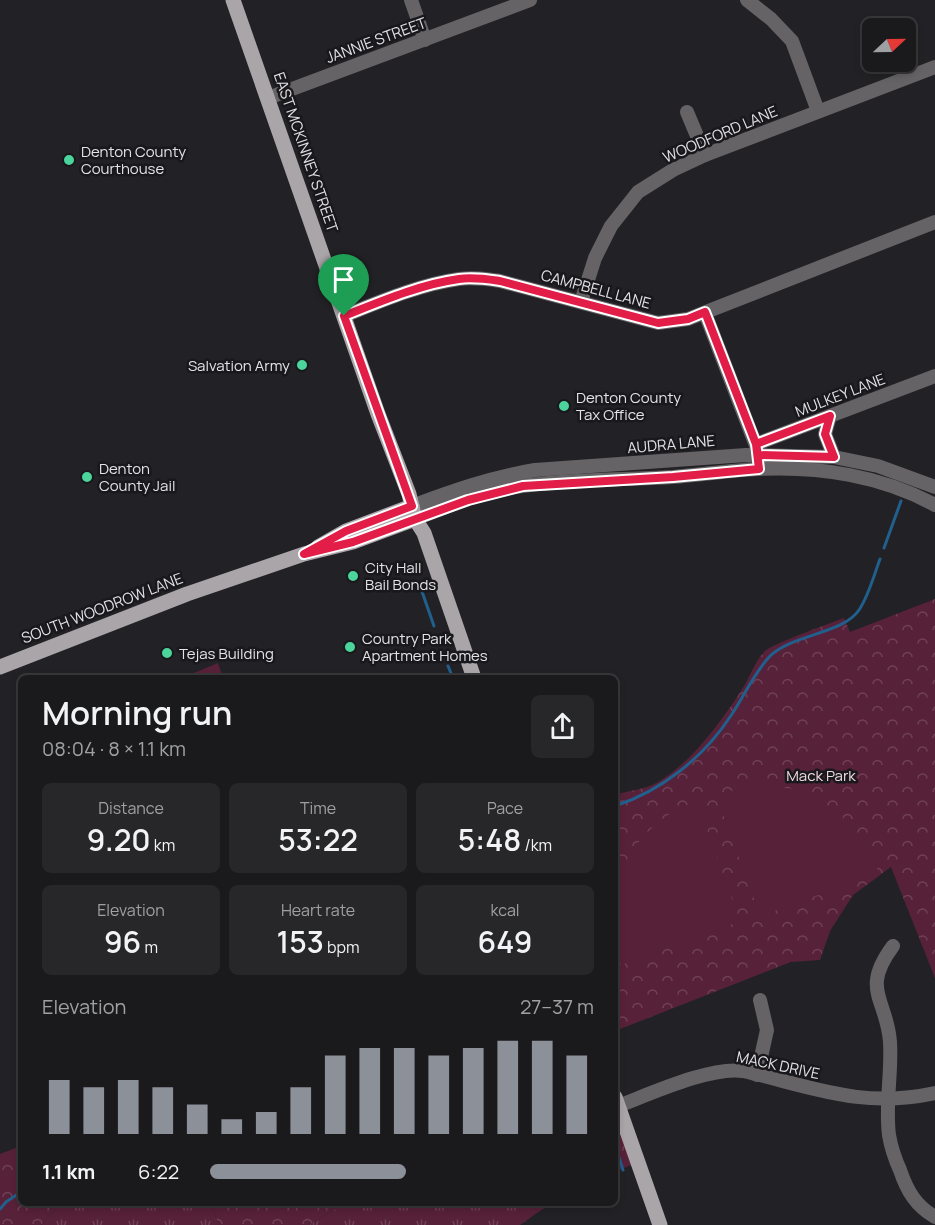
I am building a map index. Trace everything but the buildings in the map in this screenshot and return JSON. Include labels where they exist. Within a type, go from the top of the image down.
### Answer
[{"type":"main road","name":"EAST MCKINNEY STREET","points":[[233,0],[413,513],[424,534],[473,675]]},
{"type":"main road","name":"EAST MCKINNEY STREET","points":[[413,513],[414,537],[466,675]]},
{"type":"main road","name":"SOUTH WOODROW LANE","points":[[0,667],[218,583],[304,554],[346,531],[413,513]]},
{"type":"main road","points":[[618,1105],[660,1225]]},
{"type":"street","points":[[411,0],[425,40]]},
{"type":"street","name":"JANNIE STREET","points":[[268,98],[530,0]]},
{"type":"street","points":[[747,0],[771,19],[792,41],[818,111]]},
{"type":"street","name":"WOODFORD LANE","points":[[581,302],[595,258],[611,226],[638,192],[673,170],[705,155],[935,67]]},
{"type":"street","points":[[687,111],[705,155]]},
{"type":"street","name":"CAMPBELL LANE","points":[[344,316],[438,284],[478,278],[500,281],[658,323],[688,319],[935,222]]},
{"type":"street","points":[[705,312],[758,456]]},
{"type":"street","name":"MULKEY LANE","points":[[758,456],[830,416],[935,376]]},
{"type":"street","points":[[830,416],[825,434],[834,457]]},
{"type":"street","name":"AUDRA LANE","points":[[758,456],[860,477],[895,487],[935,505]]},
{"type":"street","name":"AUDRA LANE","points":[[413,513],[465,486],[507,474],[535,470],[584,474],[758,456],[834,457],[879,466],[935,487]]},
{"type":"street","points":[[894,946],[882,964],[877,984],[890,1044],[888,1099],[890,1141],[905,1185],[918,1204],[935,1217]]},
{"type":"street","points":[[757,1075],[767,1030],[760,1000]]},
{"type":"street","name":"MACK DRIVE","points":[[618,1102],[718,1071],[737,1071],[862,1099],[888,1099],[935,1093]]},
{"type":"green space","name":"Mack Park","points":[[935,599],[935,978],[891,867],[853,895],[830,931],[820,960],[791,962],[618,1030],[618,794],[653,785],[683,764],[714,729],[741,691],[760,656],[768,649],[844,618],[850,632]]},
{"type":"green space","points":[[218,663],[222,675],[195,675],[194,673]]},
{"type":"green space","points":[[751,786],[798,789],[835,810],[866,841],[879,873],[766,914],[759,912],[716,795]]},
{"type":"green space","points":[[697,801],[739,919],[735,923],[621,965],[618,951],[619,880],[638,844],[652,828],[674,811]]},
{"type":"green space","points":[[618,1105],[638,1162],[618,1171]]},
{"type":"green space","points":[[18,1147],[18,1206],[58,1206],[41,1225],[0,1225],[0,1154]]},
{"type":"green space","points":[[58,1206],[211,1206],[219,1225],[41,1225]]},
{"type":"green space","points":[[211,1206],[340,1206],[309,1225],[219,1225]]},
{"type":"green space","points":[[340,1206],[547,1206],[520,1225],[309,1225]]},
{"type":"waterway","points":[[884,548],[901,501]]},
{"type":"waterway","points":[[618,805],[649,792],[694,759],[719,732],[770,656],[791,643],[830,629],[852,618],[866,598],[880,559]]},
{"type":"waterway","points":[[419,583],[434,626]]},
{"type":"waterway","points":[[448,666],[452,675]]},
{"type":"waterway","points":[[618,1154],[623,1170]]},
{"type":"waterway","points":[[0,1209],[18,1194]]},
{"type":"place","name":"Denton County Courthouse","points":[[69,160]]},
{"type":"place","name":"Salvation Army","points":[[302,365]]},
{"type":"place","name":"Denton County Tax Office","points":[[564,406]]},
{"type":"place","name":"Denton County Jail","points":[[87,477]]},
{"type":"place","name":"City Hall Bail Bonds","points":[[353,576]]},
{"type":"place","name":"Country Park Apartment Homes","points":[[350,647]]},
{"type":"place","name":"Tejas Building","points":[[167,653]]},
{"type":"route","points":[[344,316],[412,506],[346,531],[304,554],[353,542],[505,489],[759,469],[756,444],[830,416],[825,434],[834,457],[758,455],[756,444],[705,312],[688,319],[658,323],[500,281],[478,278],[438,284],[344,316]]}]
